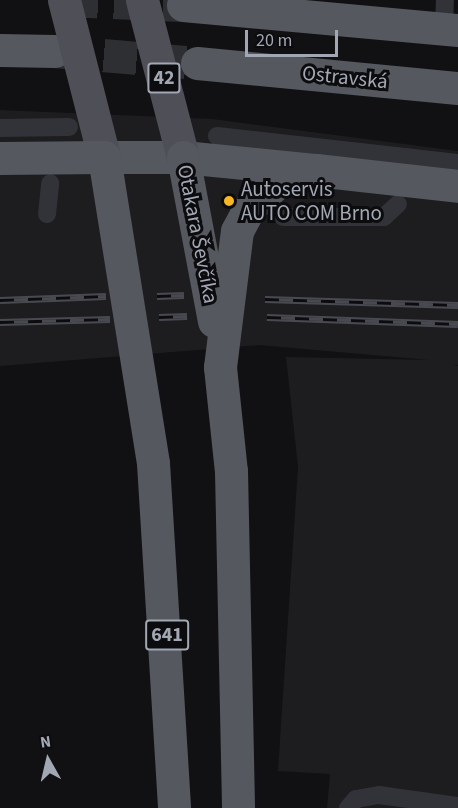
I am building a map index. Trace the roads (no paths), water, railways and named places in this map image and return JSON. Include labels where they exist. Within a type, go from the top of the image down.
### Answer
[{"type":"highway","points":[[183,5],[449,19]]},
{"type":"highway","points":[[0,51],[55,51]]},
{"type":"highway","name":"Ostravská","points":[[197,63],[458,88]]},
{"type":"highway","points":[[0,158],[183,156],[458,186]]},
{"type":"highway","name":"Otakara Ševčíka","points":[[183,156],[220,367],[231,471],[238,808]]},
{"type":"highway","name":"641","points":[[104,157],[153,463],[174,808]]},
{"type":"highway","points":[[220,367],[237,231],[249,208],[280,180],[316,170]]},
{"type":"main road","points":[[64,0],[104,157]]},
{"type":"main road","name":"Otakara Ševčíka","points":[[142,0],[183,156]]},
{"type":"lane","points":[[0,128],[50,130],[69,127]]},
{"type":"lane","points":[[217,136],[405,160],[458,163]]},
{"type":"lane","points":[[47,214],[50,183]]},
{"type":"lane","points":[[283,217],[384,217],[398,204]]},
{"type":"lane","points":[[348,808],[356,800],[379,795],[458,806]]},
{"type":"tunnel","points":[[65,0],[183,5]]},
{"type":"tunnel","points":[[55,51],[197,63]]},
{"type":"railway","points":[[157,296],[184,295]]},
{"type":"railway","points":[[0,300],[106,296]]},
{"type":"railway","points":[[265,299],[458,305]]},
{"type":"railway","points":[[159,317],[187,316]]},
{"type":"railway","points":[[267,317],[458,324]]},
{"type":"railway","points":[[0,322],[110,319]]},
{"type":"place","name":"Autoservis AUTO COM Brno","points":[[229,201]]}]
